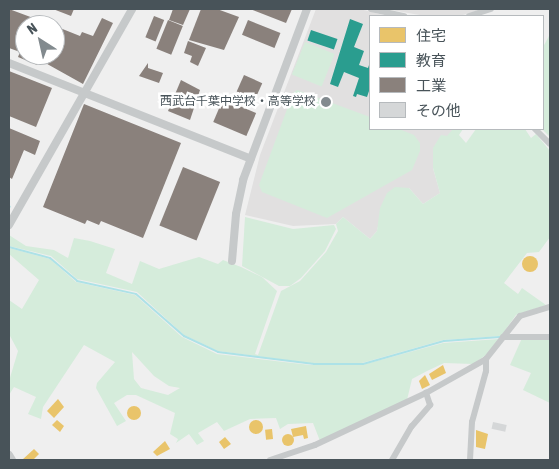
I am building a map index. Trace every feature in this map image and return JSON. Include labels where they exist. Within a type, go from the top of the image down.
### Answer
[{"type":"street","points":[[9,225],[132,9]]},
{"type":"street","points":[[232,262],[236,214],[251,159],[306,9]]},
{"type":"street","points":[[371,9],[399,15]]},
{"type":"street","points":[[472,15],[491,9]]},
{"type":"street","points":[[9,63],[251,159]]},
{"type":"street","points":[[536,130],[550,144]]},
{"type":"street","points":[[270,460],[315,445],[426,393],[486,359],[520,316],[550,307]]},
{"type":"street","points":[[503,337],[550,337]]},
{"type":"street","points":[[470,460],[472,422],[486,371],[486,359]]},
{"type":"street","points":[[392,460],[412,426],[430,405],[426,393]]},
{"type":"street","points":[[9,455],[12,460]]},
{"type":"shaded area","name":"西武台千葉中学校・高等学校","points":[[316,9],[360,9],[383,15],[369,15],[369,130],[452,130],[433,168],[440,193],[423,204],[409,188],[379,221],[377,231],[370,239],[343,217],[336,224],[293,226],[245,215],[260,155]]},
{"type":"shaded area","points":[[386,9],[482,9],[463,15],[419,15]]},
{"type":"green space","points":[[549,36],[550,137],[543,130],[544,45]]},
{"type":"green space","points":[[305,42],[335,54],[322,86],[292,74]]},
{"type":"green space","points":[[297,90],[369,117],[369,130],[402,130],[414,135],[420,143],[420,151],[412,170],[327,218],[262,192],[259,185],[293,93]]},
{"type":"green space","points":[[452,130],[462,130],[459,135],[466,143],[475,130],[526,130],[531,138],[536,134],[550,151],[550,237],[539,252],[527,253],[504,283],[518,294],[522,288],[546,305],[516,315],[501,336],[443,340],[362,363],[309,363],[218,351],[184,335],[137,292],[77,279],[51,256],[9,246],[9,235],[26,246],[54,250],[68,258],[74,238],[90,241],[115,249],[106,273],[132,284],[140,261],[159,269],[199,257],[218,264],[223,260],[241,267],[262,277],[277,291],[255,354],[258,355],[281,291],[300,281],[326,252],[338,231],[336,224],[343,217],[370,239],[377,231],[380,208],[387,193],[395,187],[409,188],[423,204],[440,193],[433,168],[433,148],[441,135],[447,136]]},
{"type":"green space","points":[[245,217],[293,229],[334,225],[336,229],[325,251],[301,278],[290,286],[279,286],[242,266]]},
{"type":"green space","points":[[9,248],[50,259],[76,282],[135,295],[182,337],[217,354],[310,365],[362,365],[443,343],[499,339],[486,355],[473,364],[444,363],[427,371],[412,379],[407,400],[320,441],[313,423],[288,424],[280,429],[276,418],[250,419],[224,431],[217,422],[198,433],[204,441],[197,445],[189,434],[176,443],[178,439],[170,434],[175,413],[136,395],[127,395],[114,403],[126,421],[117,426],[96,388],[97,383],[115,362],[84,345],[43,407],[41,419],[28,414],[36,397],[14,387],[9,395],[9,381],[18,351],[9,334],[9,300],[22,309],[39,280],[9,254]],"holes":[[[132,352],[154,376],[169,386],[180,388],[168,395],[141,388],[134,379]]]},
{"type":"green space","points":[[522,338],[550,338],[550,403],[523,390],[531,373],[510,365]]},
{"type":"building: 住宅","points":[[530,256],[536,258],[538,264],[536,270],[530,272],[524,270],[522,264],[524,258]]},
{"type":"building: 住宅","points":[[443,365],[446,373],[432,380],[429,374]]},
{"type":"building: 住宅","points":[[425,375],[430,385],[422,389],[419,381]]},
{"type":"building: 住宅","points":[[58,399],[64,407],[54,418],[47,411]]},
{"type":"building: 住宅","points":[[131,406],[137,406],[141,413],[137,420],[131,420],[127,416],[127,410]]},
{"type":"building: 住宅","points":[[57,420],[64,426],[60,432],[52,425]]},
{"type":"building: 住宅","points":[[256,420],[261,422],[263,427],[261,432],[256,434],[251,432],[249,427],[251,422]]},
{"type":"building: 住宅","points":[[306,426],[308,438],[304,439],[303,435],[293,437],[291,429]]},
{"type":"building: 住宅","points":[[272,429],[273,439],[266,440],[265,430]]},
{"type":"building: 住宅","points":[[476,430],[488,434],[485,449],[476,447]]},
{"type":"building: 住宅","points":[[290,434],[293,435],[293,445],[286,446],[283,445],[282,438],[283,435]]},
{"type":"building: 住宅","points":[[225,437],[231,444],[224,449],[219,442]]},
{"type":"building: 住宅","points":[[165,441],[170,449],[157,456],[153,452]]},
{"type":"building: 住宅","points":[[34,449],[39,454],[33,460],[22,460]]},
{"type":"building: 教育","points":[[350,19],[363,24],[354,47],[364,51],[359,65],[368,68],[369,65],[369,91],[367,97],[357,94],[356,97],[353,96],[359,78],[344,72],[338,87],[330,84]]},
{"type":"building: 教育","points":[[311,30],[337,39],[334,50],[307,40]]},
{"type":"building: 工業","points":[[9,9],[25,15],[15,15],[15,50],[9,48]]},
{"type":"building: 工業","points":[[53,9],[74,9],[71,16]]},
{"type":"building: 工業","points":[[173,9],[190,9],[183,25],[169,20]]},
{"type":"building: 工業","points":[[201,9],[217,9],[239,17],[224,50],[189,40]]},
{"type":"building: 工業","points":[[250,9],[292,9],[286,23]]},
{"type":"building: 工業","points":[[154,16],[164,20],[156,41],[145,37]]},
{"type":"building: 工業","points":[[102,18],[113,23],[83,84],[49,65],[65,65],[65,30],[80,36],[82,32],[93,36]]},
{"type":"building: 工業","points":[[168,20],[183,26],[171,55],[156,49]]},
{"type":"building: 工業","points":[[248,20],[280,33],[274,48],[242,35]]},
{"type":"building: 工業","points":[[188,41],[206,48],[198,66],[190,62],[192,56],[184,53]]},
{"type":"building: 工業","points":[[148,63],[148,68],[163,73],[159,83],[139,76]]},
{"type":"building: 工業","points":[[9,71],[52,88],[36,127],[9,116]]},
{"type":"building: 工業","points":[[244,75],[262,83],[255,100],[237,91]]},
{"type":"building: 工業","points":[[181,80],[200,90],[190,120],[168,111]]},
{"type":"building: 工業","points":[[223,99],[256,113],[246,136],[213,122]]},
{"type":"building: 工業","points":[[84,104],[181,143],[143,238],[101,221],[99,225],[87,220],[85,224],[43,207]]},
{"type":"building: 工業","points":[[9,128],[40,141],[35,155],[24,150],[12,179],[9,177]]},
{"type":"building: 工業","points":[[183,167],[220,182],[196,240],[159,225]]},
{"type":"building: その他","points":[[493,422],[507,425],[505,432],[492,429]]},
{"type":"waterway","points":[[9,247],[50,258],[77,281],[136,294],[184,336],[218,352],[314,364],[363,364],[444,341],[500,337]]},
{"type":"place","name":"西武台千葉中学校・高等学校","points":[[326,102]]}]
